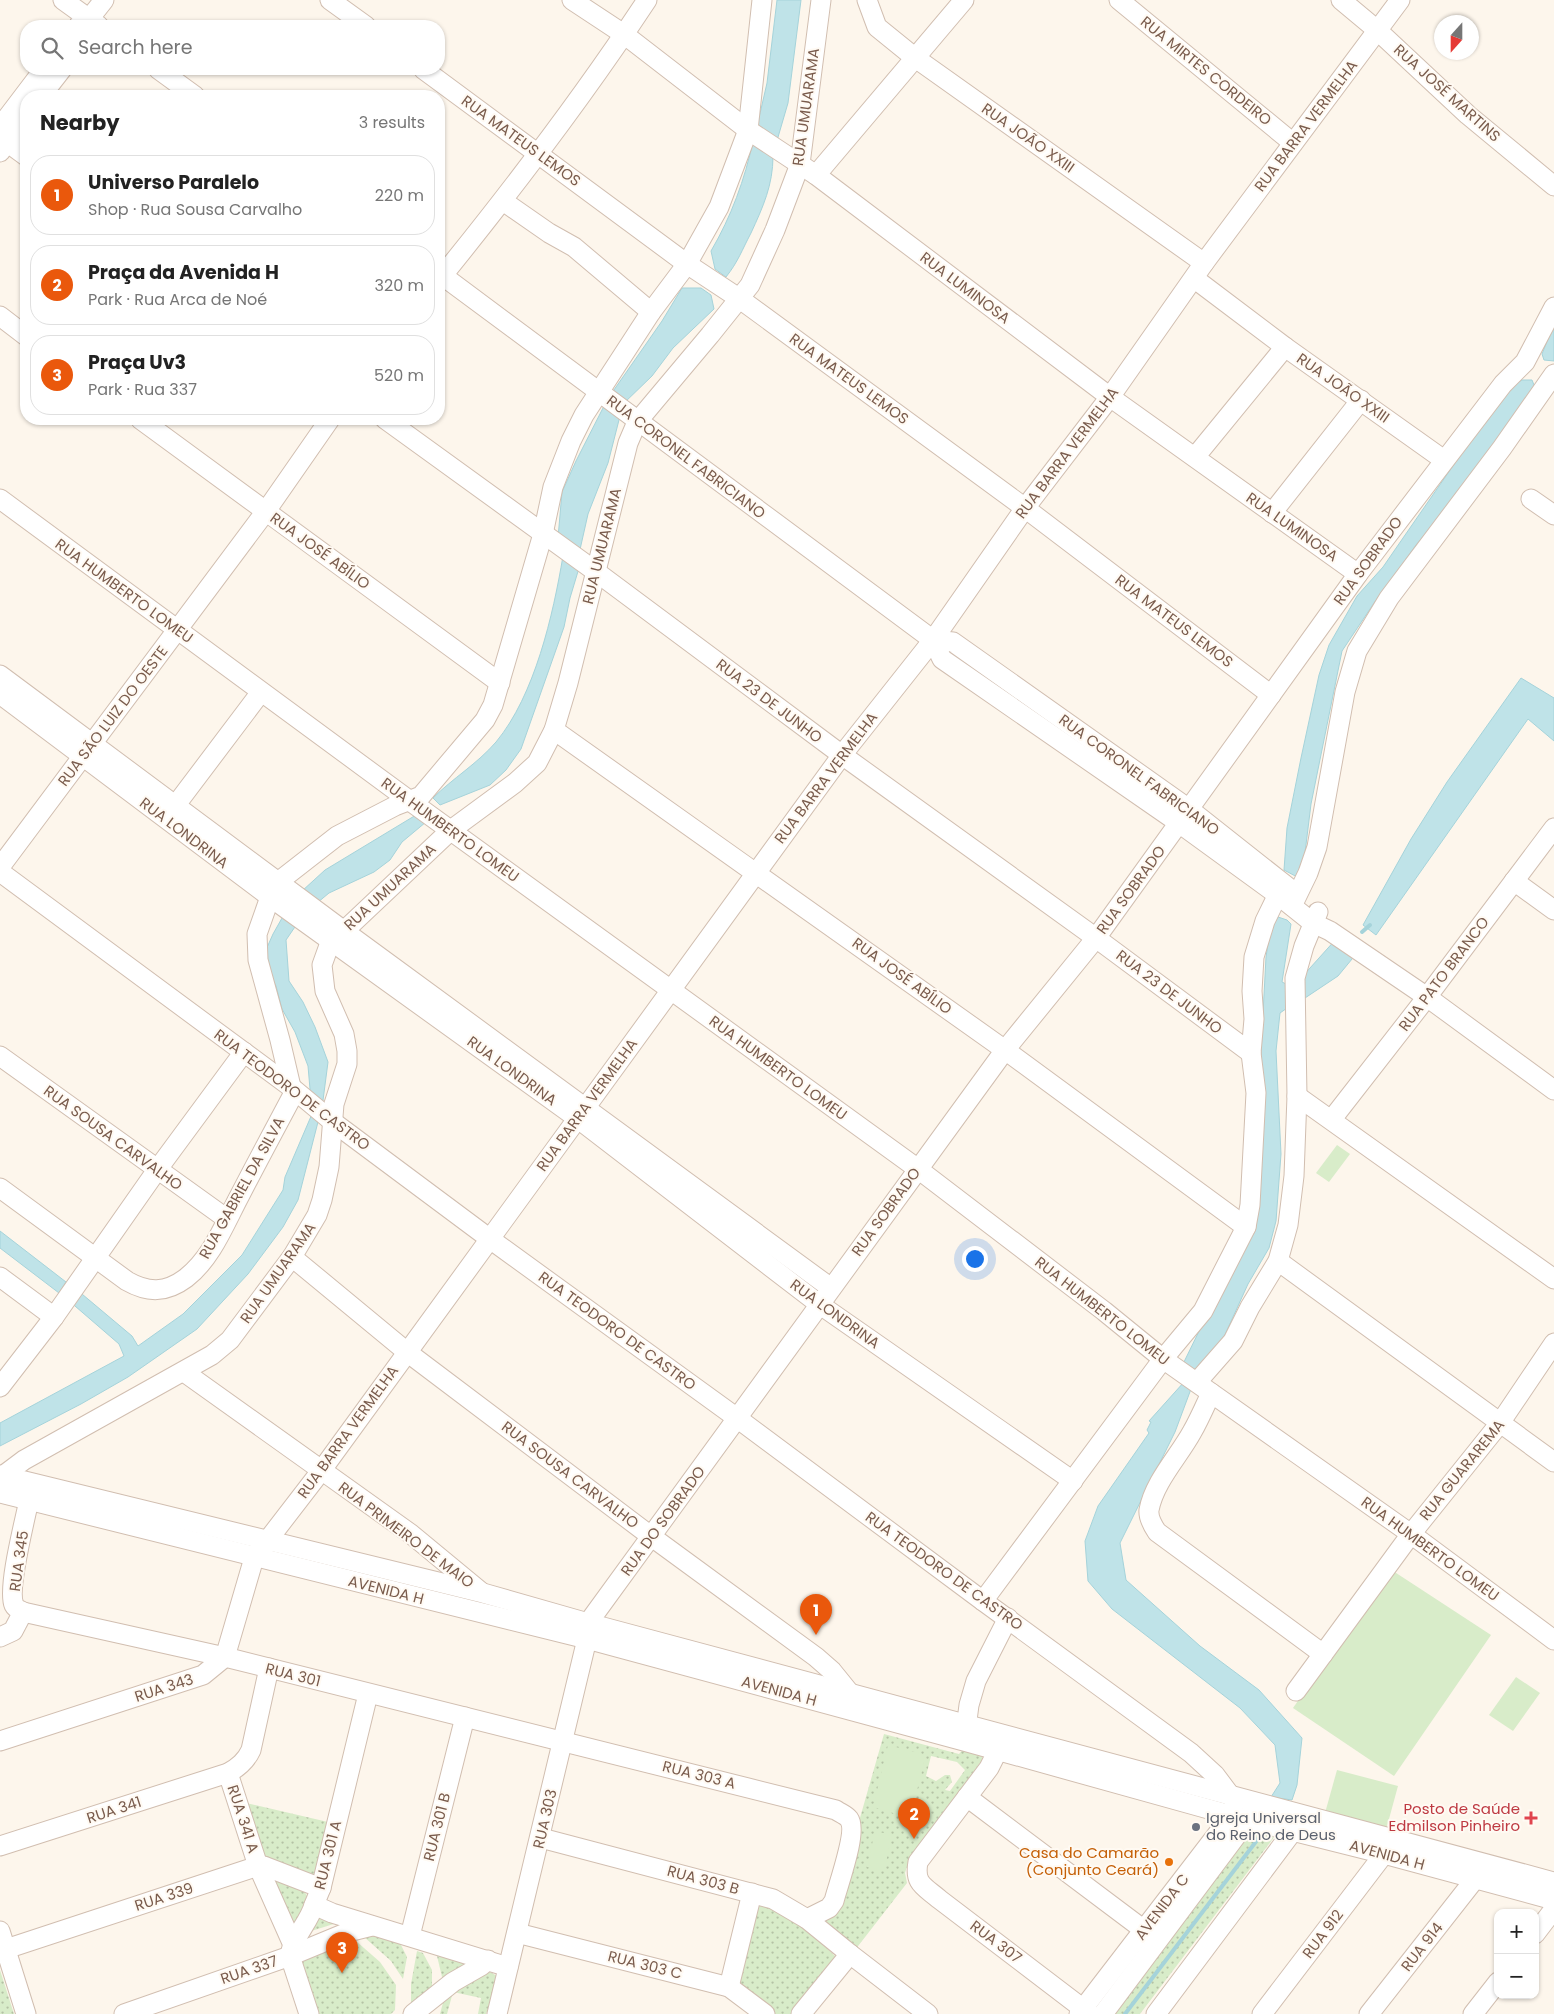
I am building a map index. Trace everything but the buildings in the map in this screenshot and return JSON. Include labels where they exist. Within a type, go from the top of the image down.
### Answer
[{"type":"street","points":[[63,0],[84,20]]},
{"type":"street","points":[[91,20],[104,0]]},
{"type":"street","points":[[330,0],[358,20]]},
{"type":"street","name":"RUA LUMINOSA","points":[[572,0],[625,35],[748,130],[816,175],[1110,397],[1358,574]]},
{"type":"street","points":[[445,270],[503,201],[625,35],[647,0]]},
{"type":"street","points":[[293,1089],[258,960],[258,934],[274,890],[337,836],[395,806],[421,796],[485,720],[493,705],[500,683],[544,534],[553,487],[568,449],[584,415],[651,312],[687,264],[719,207],[748,130],[762,0]]},
{"type":"street","name":"RUA UMUARAMA","points":[[0,1481],[24,1460],[184,1372],[212,1355],[230,1340],[292,1257],[317,1215],[329,1167],[334,1104],[347,1064],[344,1034],[325,991],[322,980],[322,965],[337,936],[451,830],[516,783],[537,763],[554,730],[568,683],[628,443],[637,422],[750,285],[775,230],[800,164],[820,0]]},
{"type":"street","name":"RUA JOÃO XXIII","points":[[867,0],[877,27],[914,57],[1199,271],[1285,347],[1444,460]]},
{"type":"street","points":[[816,175],[964,0]]},
{"type":"street","name":"RUA MIRTES CORDEIRO","points":[[1120,0],[1293,143]]},
{"type":"street","name":"RUA JOSÉ MARTINS","points":[[1341,0],[1377,30],[1468,115],[1554,186]]},
{"type":"street","name":"RUA BARRA VERMELHA","points":[[254,1558],[321,1471],[842,755],[933,640],[1025,508],[1110,397],[1199,271],[1400,0]]},
{"type":"street","points":[[31,90],[40,75]]},
{"type":"street","points":[[46,90],[57,75]]},
{"type":"street","points":[[166,75],[187,90]]},
{"type":"street","name":"RUA MATEUS LEMOS","points":[[431,75],[687,264],[740,299],[1025,508],[1271,695]]},
{"type":"street","points":[[2,139],[20,109]]},
{"type":"street","points":[[2,139],[20,122]]},
{"type":"street","points":[[2,139],[20,152]]},
{"type":"street","points":[[503,201],[549,233],[574,247],[651,312]]},
{"type":"street","name":"RUA CORONEL FABRICIANO","points":[[445,280],[933,640],[942,659],[1184,816],[1316,917],[1330,931],[1427,997],[1554,1090]]},
{"type":"street","name":"RUA SOBRADO","points":[[738,1418],[1005,1050],[1096,938],[1358,574],[1503,384],[1525,362],[1554,307]]},
{"type":"street","points":[[0,316],[20,331]]},
{"type":"street","points":[[1195,458],[1285,347]]},
{"type":"street","points":[[983,1601],[1163,1359],[1203,1311],[1246,1227],[1250,1205],[1255,1102],[1251,1053],[1254,1020],[1252,991],[1254,957],[1265,921],[1288,895],[1317,847],[1345,692],[1357,651],[1389,598],[1502,448],[1551,379],[1525,362]]},
{"type":"street","points":[[1272,513],[1361,400]]},
{"type":"street","name":"RUA JOSÉ ABÍLIO","points":[[148,425],[500,683]]},
{"type":"street","name":"RUA SÃO LUIZ DO OESTE","points":[[0,867],[266,511],[326,425]]},
{"type":"street","name":"RUA 23 DE JUNHO","points":[[393,425],[1251,1053]]},
{"type":"street","name":"RUA HUMBERTO LOMEU","points":[[0,499],[410,801],[918,1169],[1104,1311],[1163,1359],[1411,1534],[1554,1640]]},
{"type":"street","points":[[1531,499],[1554,515]]},
{"type":"street","name":"RUA LONDRINA","points":[[0,675],[86,750],[274,890],[581,1112],[831,1288]]},
{"type":"street","points":[[176,806],[261,692]]},
{"type":"street","name":"RUA LONDRINA","points":[[0,694],[176,806],[274,890]]},
{"type":"street","name":"RUA JOSÉ ABÍLIO","points":[[554,730],[757,872],[1005,1050],[1246,1227]]},
{"type":"street","name":"RUA PATO BRANCO","points":[[1332,1120],[1554,828]]},
{"type":"street","name":"RUA TEODORO DE CASTRO","points":[[0,872],[244,1052],[333,1122],[490,1239],[738,1418],[1191,1753],[1240,1798]]},
{"type":"street","points":[[1514,881],[1554,910]]},
{"type":"street","points":[[1316,917],[1304,946],[1296,978],[1297,1096],[1294,1176],[1288,1225],[1278,1261],[1204,1388],[1192,1433],[1169,1464],[1148,1512],[1151,1523],[1157,1532],[1323,1654]]},
{"type":"street","points":[[0,1387],[96,1259],[244,1052]]},
{"type":"street","name":"RUA SOUSA CARVALHO","points":[[0,1056],[227,1219]]},
{"type":"street","name":"RUA GABRIEL DA SILVA","points":[[96,1259],[139,1288],[150,1290],[174,1285],[187,1277],[209,1254],[293,1089]]},
{"type":"street","points":[[1297,1096],[1554,1280]]},
{"type":"street","name":"RUA LONDRINA","points":[[581,1112],[819,1304],[1072,1481]]},
{"type":"street","points":[[0,1188],[96,1259]]},
{"type":"street","name":"RUA SOUSA CARVALHO","points":[[292,1257],[407,1352],[652,1537],[816,1657],[832,1671],[849,1692]]},
{"type":"street","points":[[1278,1261],[1554,1462]]},
{"type":"street","points":[[0,1277],[54,1316]]},
{"type":"street","name":"RUA GUARAREMA","points":[[1296,1691],[1411,1534],[1500,1423],[1554,1343]]},
{"type":"street","name":"RUA PRIMEIRO DE MAIO","points":[[184,1372],[410,1534],[483,1593]]},
{"type":"street","name":"RUA DO SOBRADO","points":[[588,1631],[652,1537],[738,1418]]},
{"type":"street","name":"AVENIDA H","points":[[0,1481],[28,1500],[440,1603],[588,1631],[849,1692],[870,1707]]},
{"type":"street","name":"AVENIDA H","points":[[0,1481],[483,1593],[588,1631],[1080,1764],[1240,1818],[1476,1879],[1548,1884]]},
{"type":"street","name":"RUA 345","points":[[0,1637],[13,1631],[23,1612],[17,1609],[14,1604],[12,1589],[28,1500]]},
{"type":"street","points":[[225,1657],[254,1558]]},
{"type":"street","points":[[440,1603],[445,1584]]},
{"type":"street","name":"RUA 301","points":[[23,1612],[225,1657],[562,1741]]},
{"type":"street","points":[[965,1732],[969,1705],[976,1681],[1008,1618]]},
{"type":"street","name":"RUA 303","points":[[497,2014],[541,1838],[588,1631]]},
{"type":"street","name":"RUA 343","points":[[0,1741],[203,1675],[225,1657]]},
{"type":"street","name":"RUA 341 A","points":[[269,1668],[252,1750],[243,1764],[228,1773],[258,1866],[291,1950],[309,2014]]},
{"type":"street","name":"RUA 301 A","points":[[368,1694],[317,1897],[373,1926],[508,1967]]},
{"type":"street","name":"RUA 301 B","points":[[410,1936],[465,1717]]},
{"type":"street","name":"AVENIDA H","points":[[965,1732],[998,1750],[1080,1764],[1240,1798],[1548,1884]]},
{"type":"street","name":"RUA 303 A","points":[[562,1741],[836,1810],[850,1820],[852,1826],[851,1838],[834,1901],[829,1908],[807,1919]]},
{"type":"street","points":[[998,1750],[989,1768],[967,1797],[1144,1930]]},
{"type":"street","name":"RUA 341","points":[[0,1846],[228,1773]]},
{"type":"street","name":"RUA 307","points":[[967,1797],[918,1862],[916,1877],[920,1883],[1084,2012]]},
{"type":"street","name":"AVENIDA C","points":[[1103,2014],[1240,1818],[1240,1798]]},
{"type":"street","name":"AVENIDA C","points":[[1084,2012],[1144,1930],[1240,1818]]},
{"type":"street","points":[[1156,2014],[1293,1831]]},
{"type":"street","name":"RUA 303 B","points":[[541,1838],[773,1899],[807,1919],[928,2014]]},
{"type":"street","name":"RUA 912","points":[[1262,2014],[1384,1854]]},
{"type":"street","points":[[258,1866],[264,1866],[317,1897],[311,1916],[291,1950]]},
{"type":"street","name":"RUA 339","points":[[6,1949],[258,1866]]},
{"type":"street","name":"RUA 914","points":[[1369,2014],[1476,1879]]},
{"type":"street","points":[[729,1987],[752,1892]]},
{"type":"street","points":[[1539,1929],[1554,1910]]},
{"type":"street","name":"RUA 337","points":[[124,2014],[291,1950],[373,1926]]},
{"type":"street","points":[[0,1931],[26,2014]]},
{"type":"street","name":"RUA 303 C","points":[[517,1933],[729,1987],[765,2014]]},
{"type":"street","points":[[801,2014],[850,1954]]},
{"type":"street","points":[[413,2014],[453,1982],[488,1960]]},
{"type":"street","points":[[1473,2014],[1494,1987]]},
{"type":"green space","points":[[1337,1145],[1350,1154],[1329,1182],[1316,1173]]},
{"type":"green space","points":[[1390,1569],[1491,1635],[1394,1776],[1293,1708]]},
{"type":"green space","points":[[1516,1677],[1540,1693],[1513,1731],[1489,1715]]},
{"type":"green space","points":[[884,1734],[959,1754],[966,1746],[980,1750],[983,1759],[909,1860],[905,1873],[907,1883],[855,1950],[818,1918],[833,1912]],"holes":[[[931,1756],[957,1762],[965,1770],[950,1791],[945,1790],[952,1782],[950,1775],[945,1775],[936,1781],[926,1776]]]},
{"type":"green space","points":[[888,1745],[926,1755],[910,1818],[873,1807]]},
{"type":"green space","points":[[1337,1770],[1398,1786],[1386,1830],[1325,1813]]},
{"type":"green space","points":[[246,1803],[328,1822],[316,1875],[309,1881],[261,1856]]},
{"type":"green space","points":[[1245,1829],[1275,1836],[1140,2014],[1108,2014]]},
{"type":"green space","points":[[875,1831],[892,1835],[884,1871],[867,1867]]},
{"type":"green space","points":[[262,1867],[292,1877],[306,1894],[312,1907],[340,1922],[289,1938]]},
{"type":"green space","points":[[751,1901],[774,1907],[786,1914],[808,1930],[836,1957],[793,2014],[774,2014],[731,1983]]},
{"type":"green space","points":[[371,1933],[397,1937],[407,1957],[403,1979],[391,1961],[363,1936]]},
{"type":"green space","points":[[343,1936],[356,1941],[380,1962],[396,1985],[395,2010],[391,2014],[312,2014],[289,1951]]},
{"type":"green space","points":[[417,1951],[423,1953],[432,1970],[432,1988],[411,2008],[411,1984]]},
{"type":"green space","points":[[437,1956],[474,1964],[443,1981]]},
{"type":"green space","points":[[0,1970],[14,2014],[0,2014]]},
{"type":"green space","points":[[490,1972],[497,1976],[499,1981],[486,2014],[478,2014],[481,1998],[453,1992],[447,2014],[440,2014],[445,1995],[460,1983]]},
{"type":"water","points":[[777,0],[801,0],[788,103],[776,144],[756,131],[767,83]]},
{"type":"water","points":[[753,141],[773,156],[773,167],[763,205],[737,261],[726,277],[715,269],[711,251],[725,225],[736,197]]},
{"type":"water","points":[[682,288],[701,288],[711,295],[714,309],[673,348],[652,376],[622,405],[609,397],[662,321]]},
{"type":"water","points":[[1554,324],[1554,361],[1544,360],[1542,354]]},
{"type":"water","points":[[1522,380],[1532,380],[1534,385],[1530,403],[1496,448],[1416,545],[1342,651],[1311,804],[1303,869],[1299,878],[1284,870],[1287,828],[1319,675],[1329,645],[1357,596],[1383,567],[1482,424],[1514,385]]},
{"type":"water","points":[[604,406],[620,416],[608,463],[588,514],[579,554],[558,538],[562,492]]},
{"type":"water","points":[[563,556],[579,568],[564,627],[521,749],[506,770],[490,785],[440,805],[433,798],[496,742],[510,723],[522,701],[532,678],[548,628]]},
{"type":"water","points":[[1521,678],[1554,698],[1554,741],[1528,719],[1376,935],[1363,925],[1411,839],[1447,782]]},
{"type":"water","points":[[416,815],[426,822],[402,842],[390,860],[374,872],[329,893],[317,903],[302,891],[325,870]]},
{"type":"water","points":[[286,911],[299,921],[286,940],[289,981],[303,1002],[328,1062],[322,1108],[308,1097],[310,1089],[308,1066],[295,1032],[282,1009],[276,986],[269,972],[265,952]]},
{"type":"water","points":[[1278,917],[1287,920],[1291,924],[1282,982],[1290,986],[1290,1006],[1280,1013],[1276,1051],[1281,1154],[1276,1221],[1269,1248],[1248,1284],[1223,1339],[1196,1376],[1182,1366],[1205,1319],[1238,1262],[1260,1071],[1266,957],[1271,923],[1273,919]]},
{"type":"water","points":[[1337,938],[1357,953],[1338,976],[1302,1000],[1301,978]]},
{"type":"water","points":[[312,1114],[319,1118],[298,1200],[283,1227],[248,1274],[197,1329],[128,1377],[0,1446],[0,1423],[124,1356],[119,1344],[68,1300],[76,1289],[132,1336],[138,1346],[183,1314],[242,1255],[283,1190],[285,1177]]},
{"type":"water","points":[[0,1231],[66,1282],[59,1293],[0,1248]]},
{"type":"water","points":[[1184,1382],[1191,1389],[1175,1432],[1120,1543],[1126,1580],[1200,1646],[1259,1690],[1302,1738],[1297,1785],[1292,1800],[1271,1797],[1280,1783],[1275,1745],[1240,1708],[1112,1609],[1088,1581],[1085,1541],[1098,1506],[1149,1433],[1147,1430],[1151,1422],[1149,1421]]},
{"type":"waterway","points":[[1362,932],[1370,925]]},
{"type":"waterway","points":[[1125,2014],[1261,1835]]},
{"type":"place","name":"Universo Paralelo","points":[[816,1635]]},
{"type":"place","name":"Posto de Saúde Edmilson Pinheiro","points":[[1531,1818]]},
{"type":"place","name":"Igreja Universal do Reino de Deus","points":[[1196,1827]]},
{"type":"place","name":"Praça da Avenida H","points":[[914,1839]]},
{"type":"place","name":"Casa do Camarão (Conjunto Ceará)","points":[[1169,1862]]},
{"type":"place","name":"Praça Uv3","points":[[342,1973]]}]
